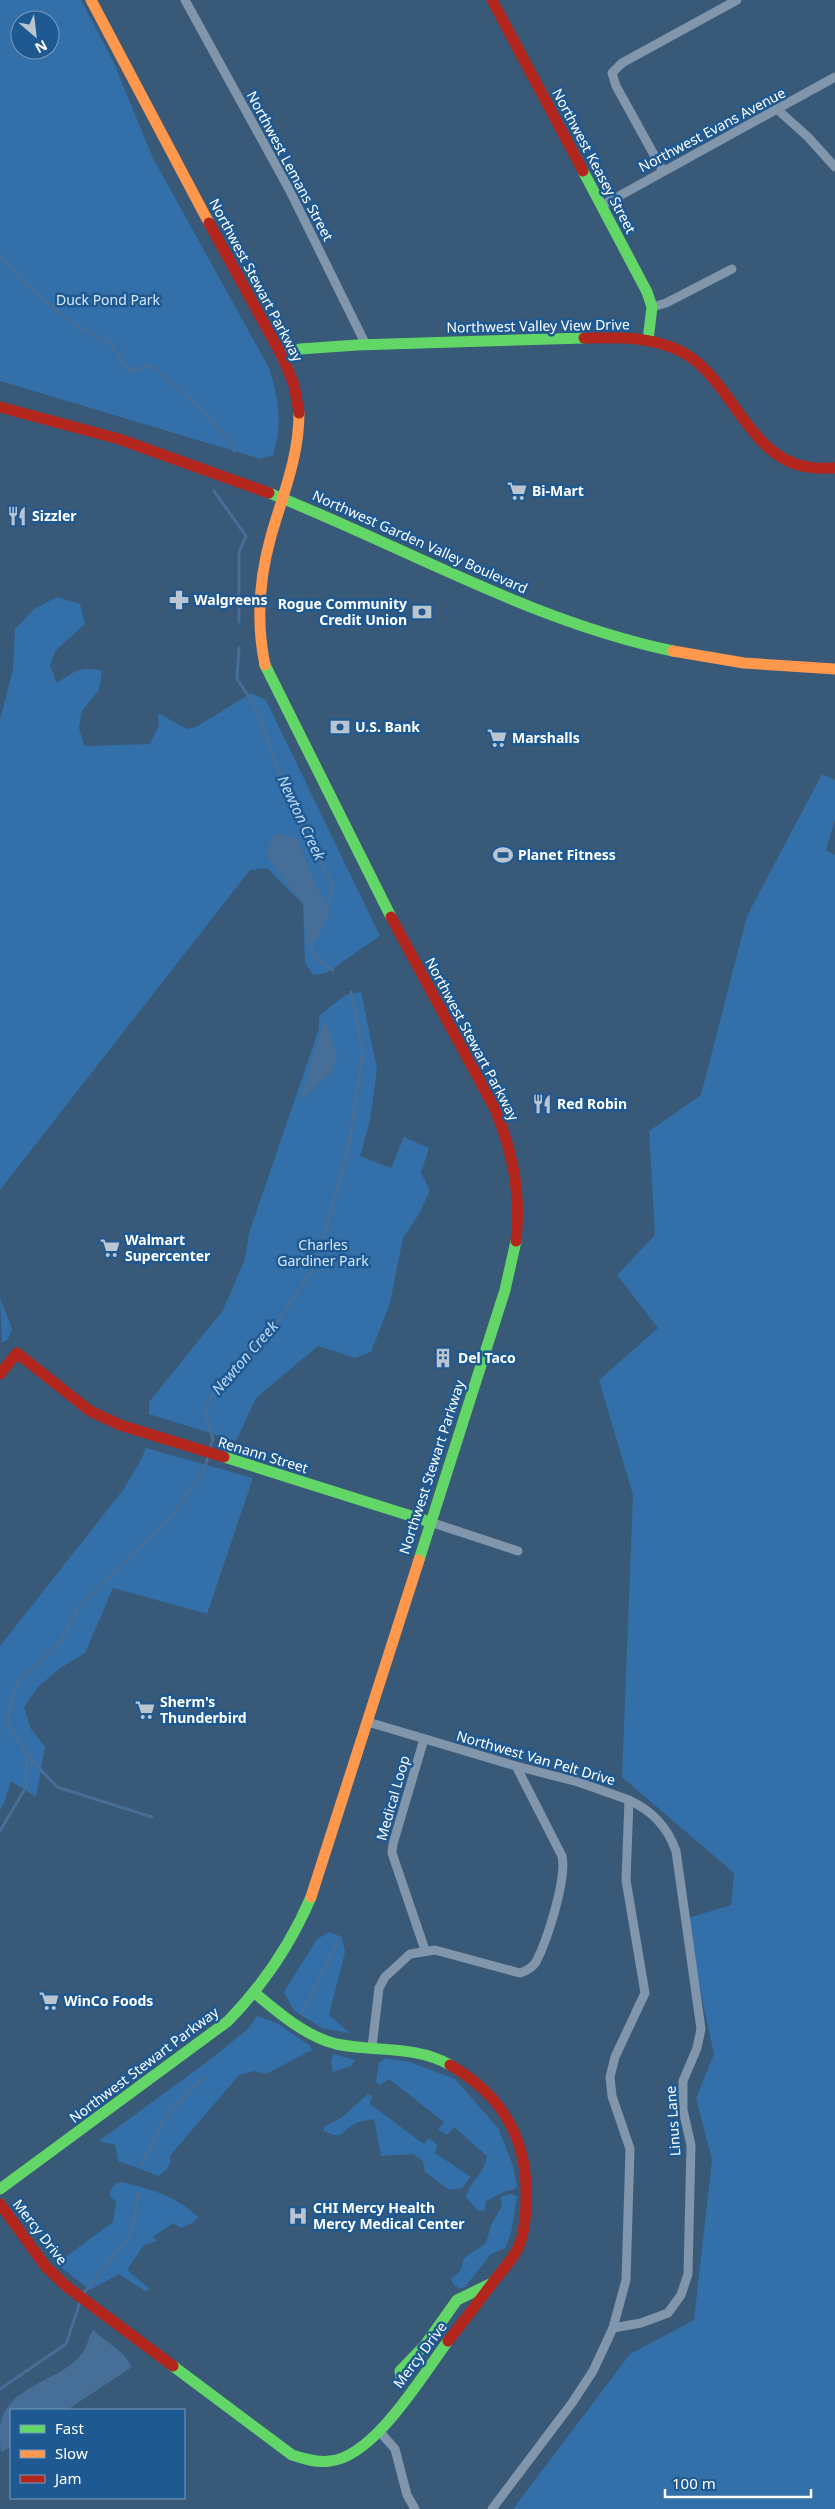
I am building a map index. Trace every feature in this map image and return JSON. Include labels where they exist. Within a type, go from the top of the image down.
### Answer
[{"type":"main road","name":"Northwest Stewart Parkway","points":[[0,2190],[219,2029],[255,1993],[285,1950],[304,1913],[368,1722],[513,1259],[519,1226],[518,1189],[504,1131],[494,1109],[405,944],[266,670],[259,631],[259,593],[264,564],[282,499],[298,454],[301,415],[293,383],[282,356],[166,146],[91,0]]},
{"type":"main road","name":"Northwest Keasey Street","points":[[492,0],[640,278],[652,307],[648,340]]},
{"type":"main road","name":"Northwest Valley View Drive","points":[[282,356],[300,349],[366,345],[625,337],[648,340],[691,357],[714,379],[774,453],[800,465],[825,469],[835,468]]},
{"type":"main road","name":"Northwest Garden Valley Boulevard","points":[[0,407],[94,432],[218,473],[282,499],[498,594],[596,631],[683,653],[774,666],[835,669]]},
{"type":"main road","name":"Renann Street","points":[[0,1374],[17,1353],[90,1411],[120,1425],[430,1522]]},
{"type":"main road","name":"Mercy Drive","points":[[0,2204],[41,2261],[58,2278],[292,2455],[320,2462],[341,2460],[361,2450],[380,2432],[516,2252],[524,2232],[529,2184],[524,2155],[514,2128],[486,2090],[462,2072],[422,2055],[347,2045],[324,2039],[286,2018],[255,1993]]},
{"type":"main road","points":[[400,2377],[400,2371],[425,2345],[457,2300],[494,2281]]},
{"type":"street","points":[[663,171],[616,86],[612,73],[622,63],[737,0]]},
{"type":"street","name":"Northwest Lemans Street","points":[[186,1],[290,192],[366,345]]},
{"type":"street","name":"Northwest Evans Avenue","points":[[601,206],[835,77]]},
{"type":"street","points":[[778,110],[808,136],[835,167]]},
{"type":"street","points":[[652,307],[666,303],[732,269]]},
{"type":"street","name":"Renann Street","points":[[430,1522],[518,1551]]},
{"type":"street","name":"Northwest Van Pelt Drive","points":[[368,1722],[516,1766],[578,1782],[629,1800],[626,1880],[645,1993],[615,2057],[610,2077],[612,2096],[629,2142],[631,2170],[626,2280],[613,2328],[593,2372],[492,2509]]},
{"type":"street","name":"Medical Loop","points":[[424,1739],[392,1853],[425,1950]]},
{"type":"street","points":[[372,2047],[376,2002],[385,1977],[410,1954],[425,1950],[445,1952],[520,1973],[526,1971],[536,1962],[556,1906],[564,1864],[562,1856],[516,1766]]},
{"type":"street","name":"Linus Lane","points":[[613,2328],[641,2323],[668,2313],[681,2295],[688,2274],[690,2145],[683,2110],[683,2081],[697,2048],[701,2029],[676,1851],[669,1835],[657,1819],[644,1807],[629,1800]]},
{"type":"street","points":[[380,2432],[396,2449],[407,2495],[415,2509]]},
{"type":"green space","name":"Duck Pond Park","points":[[0,0],[81,0],[113,61],[153,158],[269,368],[275,391],[279,421],[273,455],[261,459],[0,381]]},
{"type":"green space","points":[[57,597],[80,604],[85,624],[56,650],[50,665],[57,683],[83,669],[102,671],[99,690],[82,711],[79,728],[84,746],[150,744],[159,725],[158,713],[187,729],[196,727],[251,693],[266,700],[380,936],[326,973],[313,975],[305,963],[303,904],[267,868],[250,870],[0,1190],[0,720],[13,669],[15,629],[34,609]]},
{"type":"green space","points":[[822,774],[835,780],[835,820],[826,850],[835,855],[835,2509],[513,2509],[630,2354],[694,2320],[712,2160],[696,2098],[714,2054],[685,1919],[731,1905],[734,1873],[622,1777],[633,1495],[599,1380],[658,1328],[617,1275],[655,1235],[649,1131],[701,1095],[747,916]]},
{"type":"green space","name":"Charles Gardiner Park","points":[[361,992],[377,1069],[370,1121],[360,1156],[391,1168],[404,1137],[429,1148],[421,1173],[430,1190],[419,1214],[403,1238],[390,1303],[371,1352],[355,1358],[318,1346],[256,1398],[236,1441],[149,1414],[149,1402],[223,1310],[245,1259],[249,1233],[319,1029],[319,1016],[345,995]]},
{"type":"green space","points":[[0,1298],[12,1329],[8,1339],[2,1343]]},
{"type":"green space","points":[[146,1448],[253,1478],[207,1614],[113,1588],[85,1653],[59,1669],[38,1687],[24,1707],[31,1729],[45,1747],[36,1797],[11,1781],[0,1810],[0,1646],[123,1490]]},
{"type":"green space","points":[[329,1932],[342,1937],[345,1952],[329,2015],[350,2033],[324,2029],[294,2011],[284,1992],[317,1939]]},
{"type":"green space","points":[[257,2016],[277,2023],[309,2045],[312,2050],[266,2074],[254,2071],[239,2075],[169,2157],[171,2161],[167,2169],[159,2176],[118,2161],[115,2145],[99,2141],[208,2061],[248,2029]]},
{"type":"green space","points":[[333,2054],[355,2060],[351,2066],[333,2072],[331,2062]]},
{"type":"green space","points":[[385,2058],[410,2062],[455,2079],[498,2128],[512,2163],[517,2186],[514,2190],[503,2192],[486,2201],[485,2210],[478,2211],[466,2197],[483,2168],[487,2156],[454,2127],[447,2135],[438,2129],[444,2122],[389,2079],[380,2085],[376,2082],[379,2063]]},
{"type":"green space","points":[[368,2094],[372,2096],[370,2104],[424,2144],[429,2138],[438,2145],[435,2153],[471,2177],[462,2188],[449,2190],[425,2172],[423,2161],[413,2154],[381,2156],[374,2119],[357,2123],[339,2135],[324,2131],[324,2127],[341,2118]]},
{"type":"green space","points":[[121,2182],[162,2194],[181,2204],[198,2217],[194,2222],[181,2228],[173,2223],[153,2237],[157,2241],[144,2245],[127,2270],[149,2288],[146,2292],[119,2274],[90,2290],[62,2268],[64,2258],[113,2222],[116,2202],[110,2196],[110,2191],[115,2184]]},
{"type":"green space","points":[[511,2194],[517,2196],[511,2233],[505,2248],[491,2254],[465,2287],[460,2289],[453,2284],[451,2278],[460,2272],[464,2258],[486,2243],[491,2225],[502,2206],[500,2197]]},
{"type":"shaded area","points":[[278,833],[298,839],[316,887],[325,900],[330,913],[316,940],[306,944],[303,904],[266,855],[273,836]]},
{"type":"shaded area","points":[[324,1022],[327,1022],[337,1057],[332,1072],[301,1100],[301,1096]]},
{"type":"shaded area","points":[[93,2330],[124,2355],[132,2367],[69,2409],[10,2409],[10,2448],[1,2452],[0,2432],[3,2416],[10,2404],[21,2394],[73,2362],[85,2349]]},
{"type":"waterway","name":"Newton Creek","points":[[0,255],[22,281],[72,323],[109,342],[130,371],[152,365],[201,409],[234,446],[234,451]]},
{"type":"waterway","name":"Newton Creek","points":[[214,491],[246,536],[239,552],[239,622]]},
{"type":"waterway","name":"Newton Creek","points":[[239,648],[237,679],[255,706],[293,809],[332,883],[330,905],[323,906]]},
{"type":"waterway","name":"Newton Creek","points":[[310,938],[315,958],[333,970]]},
{"type":"waterway","name":"Newton Creek","points":[[210,1448],[213,1439],[204,1406],[269,1335],[316,1264],[348,1150],[363,1053],[351,992]]},
{"type":"waterway","name":"Newton Creek","points":[[0,1831],[26,1787],[27,1755],[7,1721],[17,1683],[60,1642],[80,1605],[172,1516],[205,1468],[208,1456]]},
{"type":"waterway","points":[[27,1755],[57,1787],[152,1817]]},
{"type":"waterway","points":[[302,2013],[338,1941]]},
{"type":"waterway","points":[[141,2166],[166,2116],[204,2077]]},
{"type":"waterway","points":[[83,2294],[132,2233],[138,2193]]},
{"type":"waterway","points":[[0,2389],[66,2344],[80,2302]]},
{"type":"traffic: fast","points":[[583,171],[647,292],[652,307],[648,340]]},
{"type":"traffic: fast","points":[[282,356],[300,349],[357,345],[584,338]]},
{"type":"traffic: fast","points":[[269,493],[518,602],[620,638],[673,651]]},
{"type":"traffic: fast","points":[[265,665],[391,917]]},
{"type":"traffic: fast","points":[[419,1560],[505,1290],[516,1241]]},
{"type":"traffic: fast","points":[[224,1457],[430,1522]]},
{"type":"traffic: fast","points":[[0,2189],[228,2021],[276,1963],[295,1931],[311,1897]]},
{"type":"traffic: fast","points":[[255,1993],[303,2030],[325,2040],[336,2044],[423,2054],[450,2065]]},
{"type":"traffic: fast","points":[[401,2377],[400,2371],[425,2345],[457,2300],[490,2284]]},
{"type":"traffic: fast","points":[[173,2366],[292,2455],[311,2460],[330,2461],[347,2456],[380,2431],[396,2413],[448,2341]]},
{"type":"traffic: slow","points":[[91,0],[209,223]]},
{"type":"traffic: slow","points":[[265,665],[260,633],[261,584],[271,536],[293,460],[299,413]]},
{"type":"traffic: slow","points":[[673,651],[744,663],[835,669]]},
{"type":"traffic: slow","points":[[311,1897],[419,1560]]},
{"type":"traffic: jam","points":[[492,0],[583,171]]},
{"type":"traffic: jam","points":[[209,223],[282,356],[294,385],[299,413]]},
{"type":"traffic: jam","points":[[584,338],[635,339],[660,343],[684,353],[716,381],[755,434],[770,449],[787,461],[808,467],[835,468]]},
{"type":"traffic: jam","points":[[0,407],[119,439],[269,493]]},
{"type":"traffic: jam","points":[[391,917],[495,1109],[507,1141],[514,1174],[517,1206],[516,1241]]},
{"type":"traffic: jam","points":[[0,1374],[17,1353],[90,1411],[120,1425],[224,1457]]},
{"type":"traffic: jam","points":[[448,2341],[517,2250],[523,2232],[526,2199],[522,2157],[517,2138],[508,2120],[484,2090],[450,2065]]},
{"type":"traffic: jam","points":[[0,2204],[46,2267],[66,2286],[173,2366]]},
{"type":"place","name":"Bi-Mart","points":[[517,491]]},
{"type":"place","name":"Sizzler","points":[[17,516]]},
{"type":"place","name":"Walgreens","points":[[179,600]]},
{"type":"place","name":"Rogue Community Credit Union","points":[[422,612]]},
{"type":"place","name":"U.S. Bank","points":[[340,727]]},
{"type":"place","name":"Marshalls","points":[[497,738]]},
{"type":"place","name":"Planet Fitness","points":[[503,855]]},
{"type":"place","name":"Red Robin","points":[[542,1104]]},
{"type":"place","name":"Walmart Supercenter","points":[[110,1248]]},
{"type":"place","name":"Del Taco","points":[[443,1358]]},
{"type":"place","name":"Sherm's Thunderbird","points":[[145,1710]]},
{"type":"place","name":"WinCo Foods","points":[[49,2001]]},
{"type":"place","name":"CHI Mercy Health Mercy Medical Center","points":[[298,2216]]}]
